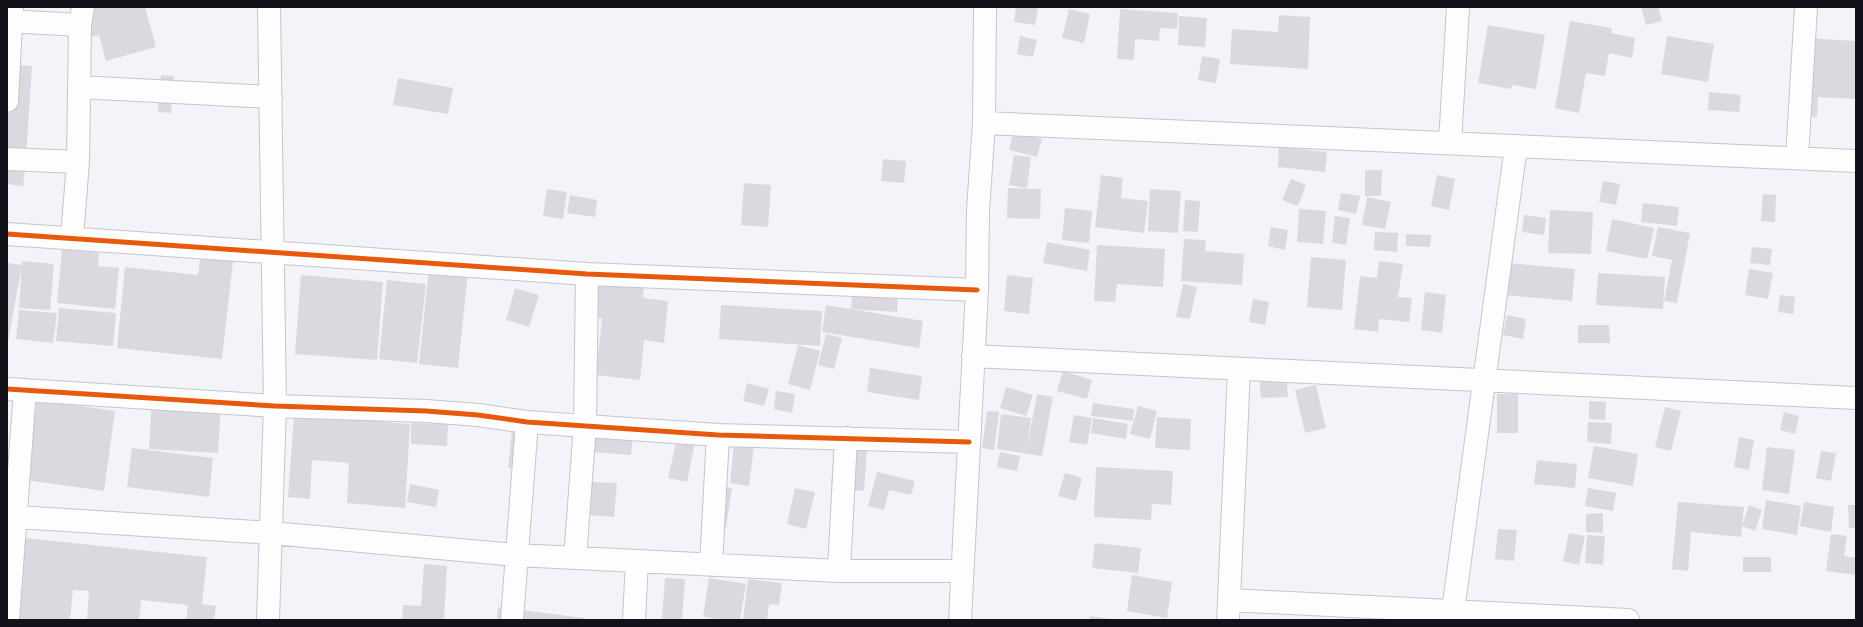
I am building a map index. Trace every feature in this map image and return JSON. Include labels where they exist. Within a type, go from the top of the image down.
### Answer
[{"type":"street","points":[[268,620],[275,406],[269,7]]},
{"type":"street","points":[[960,620],[977,290],[978,210],[984,123],[986,7]]},
{"type":"street","points":[[1450,143],[1458,7]]},
{"type":"street","points":[[1797,158],[1806,7]]},
{"type":"street","points":[[7,101],[10,16],[81,16],[78,162],[72,238]]},
{"type":"street","points":[[79,87],[271,97]]},
{"type":"street","points":[[984,123],[1227,132],[1856,161]]},
{"type":"street","points":[[1453,611],[1516,146]]},
{"type":"street","points":[[7,159],[78,162]]},
{"type":"street","points":[[7,234],[587,274],[977,290]]},
{"type":"street","points":[[575,558],[585,426],[587,274]]},
{"type":"street","points":[[973,356],[1856,398]]},
{"type":"street","points":[[1238,369],[1228,610],[1453,611],[1628,620]]},
{"type":"street","points":[[8,620],[16,517],[12,481],[16,390],[275,406],[426,411],[478,415],[527,422],[718,435],[969,442]]},
{"type":"street","points":[[512,620],[527,422]]},
{"type":"street","points":[[712,565],[718,435]]},
{"type":"street","points":[[839,571],[846,438]]},
{"type":"street","points":[[16,517],[272,533],[575,558],[839,571],[962,571]]},
{"type":"street","points":[[634,620],[637,561]]},
{"type":"building","points":[[76,7],[145,7],[156,47],[106,61],[99,35],[85,39]]},
{"type":"building","points":[[1016,7],[1038,7],[1035,25],[1014,22]]},
{"type":"building","points":[[1641,7],[1658,7],[1662,21],[1646,25]]},
{"type":"building","points":[[1069,9],[1090,14],[1084,43],[1062,38]]},
{"type":"building","points":[[1120,9],[1178,13],[1177,29],[1160,28],[1159,41],[1135,39],[1134,60],[1117,59]]},
{"type":"building","points":[[1279,15],[1310,17],[1308,69],[1230,64],[1232,29],[1278,32]]},
{"type":"building","points":[[1179,16],[1207,18],[1205,47],[1178,45]]},
{"type":"building","points":[[1570,21],[1612,28],[1611,33],[1635,38],[1632,58],[1609,53],[1605,76],[1586,73],[1579,113],[1555,108]]},
{"type":"building","points":[[1488,25],[1545,35],[1536,89],[1512,85],[1511,89],[1478,83]]},
{"type":"building","points":[[1020,36],[1037,40],[1033,57],[1017,54]]},
{"type":"building","points":[[1667,36],[1714,44],[1708,82],[1661,74]]},
{"type":"building","points":[[1807,38],[1856,41],[1856,99],[1818,97],[1817,117],[1803,116]]},
{"type":"building","points":[[1202,56],[1220,59],[1216,83],[1198,80]]},
{"type":"building","points":[[7,64],[32,66],[26,157],[7,155]]},
{"type":"building","points":[[161,75],[174,76],[171,113],[158,112]]},
{"type":"building","points":[[398,78],[453,88],[448,114],[393,105]]},
{"type":"building","points":[[1709,92],[1741,95],[1739,112],[1708,110]]},
{"type":"building","points":[[1013,132],[1042,139],[1037,157],[1009,150]]},
{"type":"building","points":[[1279,147],[1327,152],[1325,172],[1278,167]]},
{"type":"building","points":[[1014,155],[1031,157],[1027,188],[1009,185]]},
{"type":"building","points":[[883,159],[906,161],[904,183],[881,181]]},
{"type":"building","points":[[7,160],[26,162],[23,186],[7,184]]},
{"type":"building","points":[[1365,170],[1382,170],[1381,196],[1365,196]]},
{"type":"building","points":[[1101,175],[1123,178],[1121,198],[1148,201],[1144,233],[1095,227]]},
{"type":"building","points":[[1437,175],[1455,179],[1449,210],[1431,206]]},
{"type":"building","points":[[1291,179],[1306,185],[1298,206],[1282,200]]},
{"type":"building","points":[[1603,181],[1620,184],[1616,205],[1599,202]]},
{"type":"building","points":[[744,183],[771,185],[768,227],[741,225]]},
{"type":"building","points":[[1008,188],[1041,189],[1040,219],[1007,218]]},
{"type":"building","points":[[547,189],[567,192],[563,219],[543,216]]},
{"type":"building","points":[[1150,189],[1181,191],[1178,233],[1148,231]]},
{"type":"building","points":[[1341,193],[1360,196],[1356,214],[1338,210]]},
{"type":"building","points":[[1763,194],[1776,195],[1775,222],[1761,221]]},
{"type":"building","points":[[570,195],[597,200],[595,217],[567,213]]},
{"type":"building","points":[[1367,197],[1391,202],[1385,229],[1362,225]]},
{"type":"building","points":[[1185,200],[1200,201],[1198,232],[1183,231]]},
{"type":"building","points":[[1643,203],[1679,207],[1677,226],[1641,222]]},
{"type":"building","points":[[1065,208],[1092,211],[1089,243],[1062,240]]},
{"type":"building","points":[[1299,209],[1326,211],[1323,244],[1297,242]]},
{"type":"building","points":[[1550,210],[1593,212],[1591,254],[1548,253]]},
{"type":"building","points":[[1524,215],[1546,218],[1544,235],[1522,232]]},
{"type":"building","points":[[1335,216],[1350,218],[1346,245],[1332,243]]},
{"type":"building","points":[[1612,219],[1654,228],[1647,259],[1606,251]]},
{"type":"building","points":[[1271,227],[1288,230],[1285,250],[1268,246]]},
{"type":"building","points":[[1658,227],[1690,233],[1677,303],[1664,301],[1672,260],[1652,256]]},
{"type":"building","points":[[1375,232],[1398,233],[1397,252],[1374,250]]},
{"type":"building","points":[[1406,234],[1431,235],[1430,247],[1406,246]]},
{"type":"building","points":[[1184,239],[1206,240],[1205,251],[1244,254],[1242,285],[1181,281]]},
{"type":"building","points":[[1047,242],[1090,250],[1087,271],[1043,263]]},
{"type":"building","points":[[1097,245],[1165,249],[1163,287],[1117,284],[1115,302],[1094,301]]},
{"type":"building","points":[[1752,247],[1772,249],[1770,265],[1750,263]]},
{"type":"building","points":[[62,249],[99,253],[98,266],[119,268],[115,309],[57,303]]},
{"type":"building","points":[[1311,257],[1346,260],[1342,310],[1307,307]]},
{"type":"building","points":[[200,258],[233,261],[222,359],[117,348],[125,267],[198,275]]},
{"type":"building","points":[[22,261],[54,264],[50,310],[19,308]]},
{"type":"building","points":[[1379,261],[1403,264],[1398,297],[1412,298],[1409,322],[1379,319],[1378,332],[1354,329],[1360,276],[1377,278]]},
{"type":"building","points":[[7,263],[22,265],[8,342],[7,342]]},
{"type":"building","points":[[1508,263],[1575,269],[1572,301],[1505,295]]},
{"type":"building","points":[[429,268],[468,272],[458,368],[419,364]]},
{"type":"building","points":[[1749,269],[1773,273],[1768,299],[1745,295]]},
{"type":"building","points":[[1598,273],[1665,277],[1663,309],[1596,305]]},
{"type":"building","points":[[301,275],[383,282],[377,360],[295,354]]},
{"type":"building","points":[[1007,275],[1033,278],[1029,314],[1004,311]]},
{"type":"building","points":[[387,280],[426,284],[417,363],[379,359]]},
{"type":"building","points":[[590,280],[644,286],[643,298],[668,301],[664,343],[644,340],[640,380],[596,375],[602,318],[586,317]]},
{"type":"building","points":[[1183,284],[1197,287],[1190,319],[1176,317]]},
{"type":"building","points":[[515,288],[539,295],[529,327],[506,320]]},
{"type":"building","points":[[1425,292],[1446,295],[1442,333],[1421,330]]},
{"type":"building","points":[[852,295],[898,299],[897,312],[851,309]]},
{"type":"building","points":[[1780,295],[1795,297],[1793,314],[1778,312]]},
{"type":"building","points":[[1253,299],[1269,302],[1265,325],[1249,322]]},
{"type":"building","points":[[721,305],[822,311],[820,346],[719,339]]},
{"type":"building","points":[[826,305],[923,321],[919,348],[822,332]]},
{"type":"building","points":[[59,308],[116,313],[113,346],[56,341]]},
{"type":"building","points":[[19,310],[57,313],[53,343],[16,339]]},
{"type":"building","points":[[1507,315],[1526,319],[1523,339],[1503,335]]},
{"type":"building","points":[[1578,325],[1609,325],[1610,343],[1578,343]]},
{"type":"building","points":[[826,334],[842,338],[834,369],[818,365]]},
{"type":"building","points":[[798,345],[820,351],[810,390],[788,384]]},
{"type":"building","points":[[870,368],[922,376],[919,400],[867,392]]},
{"type":"building","points":[[1063,371],[1092,380],[1087,399],[1057,391]]},
{"type":"building","points":[[1286,371],[1288,397],[1261,398],[1259,373]]},
{"type":"building","points":[[747,383],[769,389],[764,406],[743,401]]},
{"type":"building","points":[[1316,385],[1326,428],[1305,433],[1295,390]]},
{"type":"building","points":[[1006,387],[1033,395],[1026,416],[1000,408]]},
{"type":"building","points":[[776,391],[795,394],[792,413],[774,409]]},
{"type":"building","points":[[1037,394],[1053,397],[1042,456],[997,449],[1001,414],[1031,418],[1027,448]]},
{"type":"building","points":[[1497,394],[1518,394],[1518,433],[1497,433]]},
{"type":"building","points":[[152,398],[221,403],[218,453],[149,449]]},
{"type":"building","points":[[37,400],[115,411],[104,491],[26,480]]},
{"type":"building","points":[[1589,401],[1606,402],[1605,420],[1589,419]]},
{"type":"building","points":[[1093,403],[1134,409],[1133,421],[1091,416]]},
{"type":"building","points":[[1138,406],[1157,411],[1150,439],[1130,434]]},
{"type":"building","points":[[1665,407],[1681,411],[1671,451],[1655,447]]},
{"type":"building","points":[[987,411],[999,412],[994,450],[982,448]]},
{"type":"building","points":[[1784,412],[1799,416],[1795,434],[1780,430]]},
{"type":"building","points":[[294,415],[410,424],[405,508],[347,503],[349,463],[312,460],[310,499],[288,497]]},
{"type":"building","points":[[1074,415],[1092,418],[1087,445],[1069,442]]},
{"type":"building","points":[[1157,417],[1191,419],[1190,450],[1155,448]]},
{"type":"building","points":[[1093,418],[1128,424],[1126,439],[1091,433]]},
{"type":"building","points":[[1588,422],[1612,423],[1611,444],[1587,442]]},
{"type":"building","points":[[411,423],[448,424],[447,446],[411,444]]},
{"type":"building","points":[[512,430],[533,432],[530,471],[508,468]]},
{"type":"building","points":[[591,431],[633,434],[631,455],[590,452]]},
{"type":"building","points":[[1739,437],[1754,440],[1749,470],[1734,467]]},
{"type":"building","points":[[677,438],[695,442],[687,482],[668,478]]},
{"type":"building","points":[[734,444],[754,446],[749,486],[730,483]]},
{"type":"building","points":[[1594,446],[1638,454],[1633,486],[1588,478]]},
{"type":"building","points":[[834,447],[867,449],[864,491],[831,488]]},
{"type":"building","points":[[1767,447],[1795,450],[1789,494],[1762,490]]},
{"type":"building","points":[[132,448],[213,458],[209,497],[127,487]]},
{"type":"building","points":[[1821,451],[1836,453],[1831,481],[1816,478]]},
{"type":"building","points":[[1000,452],[1020,456],[1017,471],[997,467]]},
{"type":"building","points":[[1537,460],[1577,464],[1575,488],[1534,484]]},
{"type":"building","points":[[1096,467],[1173,471],[1171,505],[1152,504],[1151,520],[1094,517]]},
{"type":"building","points":[[877,472],[915,481],[911,495],[889,490],[884,510],[868,506]]},
{"type":"building","points":[[1065,473],[1082,478],[1076,501],[1058,496]]},
{"type":"building","points":[[590,482],[617,483],[614,517],[587,515]]},
{"type":"building","points":[[410,484],[439,490],[436,507],[407,502]]},
{"type":"building","points":[[714,485],[732,488],[726,527],[708,524]]},
{"type":"building","points":[[795,488],[815,492],[806,529],[787,524]]},
{"type":"building","points":[[1588,488],[1616,493],[1613,511],[1585,506]]},
{"type":"building","points":[[1766,500],[1801,506],[1797,535],[1762,529]]},
{"type":"building","points":[[1678,502],[1744,507],[1741,537],[1691,532],[1688,571],[1672,569]]},
{"type":"building","points":[[1804,502],[1834,507],[1831,532],[1800,526]]},
{"type":"building","points":[[1749,505],[1762,510],[1755,531],[1742,526]]},
{"type":"building","points":[[1848,505],[1856,505],[1856,528],[1849,528]]},
{"type":"building","points":[[1603,513],[1603,533],[1586,532],[1586,514]]},
{"type":"building","points":[[1498,529],[1517,530],[1514,561],[1495,559]]},
{"type":"building","points":[[1569,533],[1585,536],[1579,565],[1563,561]]},
{"type":"building","points":[[1831,534],[1847,536],[1844,556],[1856,558],[1856,575],[1826,571]]},
{"type":"building","points":[[1587,535],[1605,536],[1603,565],[1585,563]]},
{"type":"building","points":[[25,538],[207,557],[202,604],[216,606],[214,620],[186,620],[188,605],[141,600],[139,620],[87,620],[89,591],[73,590],[70,620],[18,620]]},
{"type":"building","points":[[1095,543],[1141,548],[1138,573],[1092,568]]},
{"type":"building","points":[[1743,557],[1771,557],[1771,572],[1743,572]]},
{"type":"building","points":[[424,564],[447,566],[444,620],[402,620],[403,605],[421,606]]},
{"type":"building","points":[[1132,575],[1172,582],[1167,618],[1127,611]]},
{"type":"building","points":[[665,578],[685,579],[682,620],[662,619]]},
{"type":"building","points":[[709,578],[746,584],[740,620],[722,620],[703,617]]},
{"type":"building","points":[[748,579],[782,583],[779,605],[769,604],[767,620],[743,620]]},
{"type":"building","points":[[498,607],[584,618],[584,620],[497,620]]},
{"type":"building","points":[[1090,616],[1110,619],[1090,620]]},
{"type":"cycle path","points":[[7,234],[587,274],[977,290]]},
{"type":"cycle path","points":[[7,389],[275,406],[426,411],[478,415],[527,422],[718,435],[969,442]]}]
